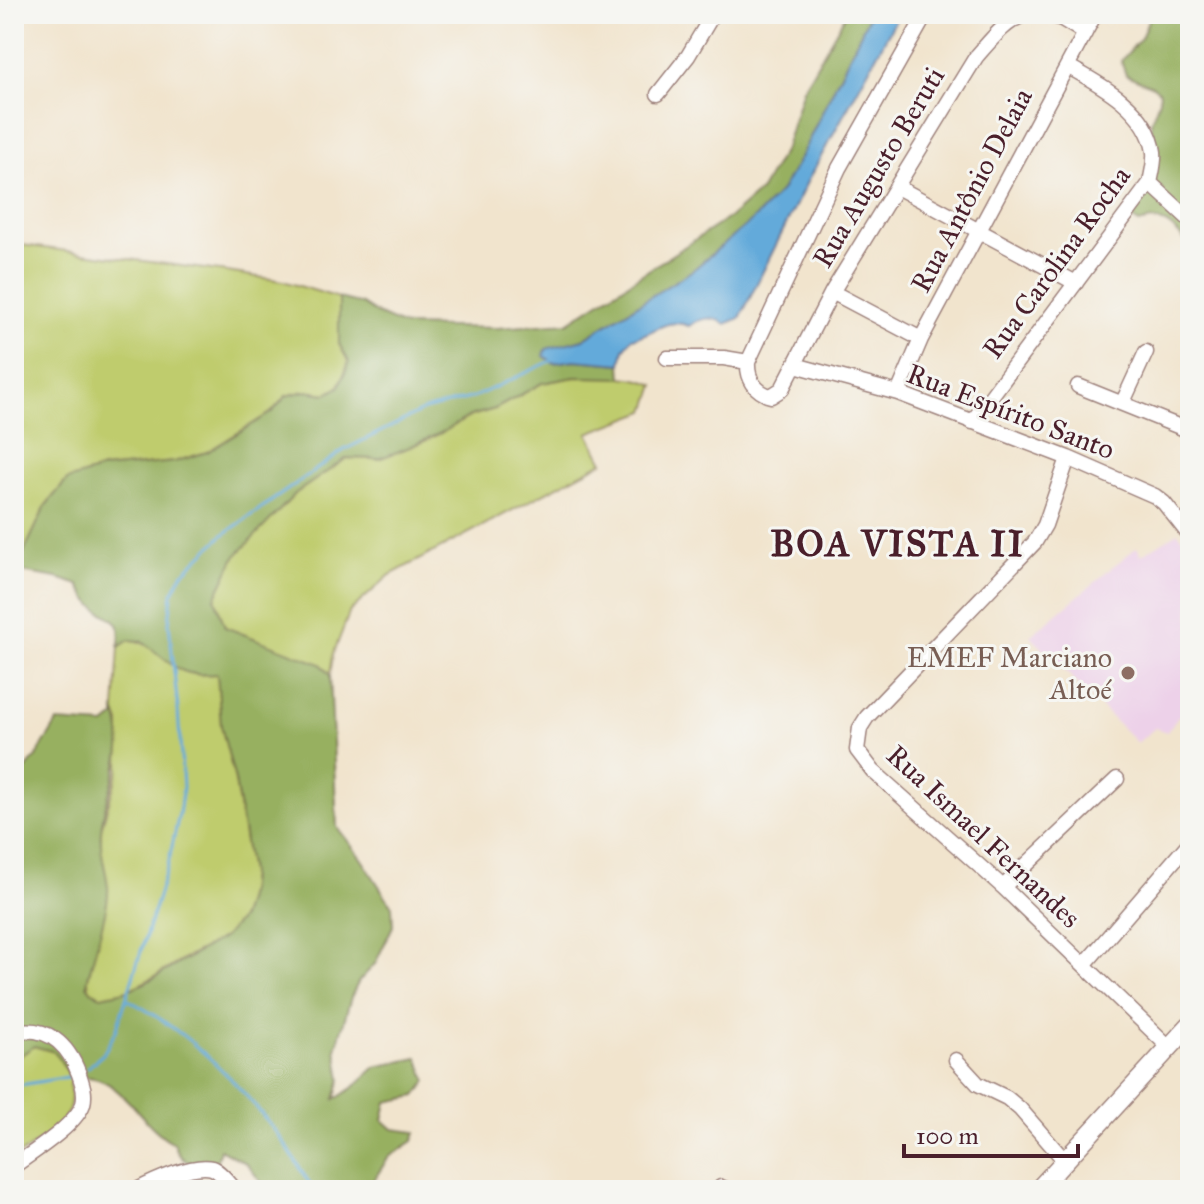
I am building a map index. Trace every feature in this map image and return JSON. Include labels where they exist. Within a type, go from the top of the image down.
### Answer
[{"type":"main road","points":[[1038,1190],[1190,1025]]},
{"type":"street","points":[[658,94],[688,56],[713,14]]},
{"type":"street","points":[[667,358],[724,358],[748,362],[839,168],[926,14]]},
{"type":"street","name":"Rua Augusto Beruti","points":[[748,362],[748,371],[756,388],[771,396],[782,389],[832,292],[976,57],[1001,29],[1026,14]]},
{"type":"street","points":[[1047,14],[1085,33]]},
{"type":"street","name":"Rua Antônio Delaia","points":[[898,393],[921,339],[1095,14]]},
{"type":"street","name":"Rua Carolina Rocha","points":[[972,422],[1150,183],[1154,154],[1145,130],[1110,90],[1067,66]]},
{"type":"street","points":[[1150,183],[1190,220]]},
{"type":"street","points":[[897,187],[1076,283]]},
{"type":"street","points":[[832,292],[921,339]]},
{"type":"street","points":[[1123,402],[1146,352]]},
{"type":"street","name":"Rua Espírito Santo","points":[[795,365],[898,393],[1068,458],[1155,496],[1188,527]]},
{"type":"street","points":[[1078,386],[1190,431]]},
{"type":"street","name":"Rua Ismael Fernandes","points":[[1068,458],[1045,525],[1035,542],[867,717],[860,728],[857,750],[873,771],[1003,887],[1169,1047]]},
{"type":"street","points":[[1003,887],[1117,779]]},
{"type":"street","points":[[1084,965],[1190,842]]},
{"type":"street","points":[[14,1032],[37,1029],[55,1038],[73,1058],[84,1090],[83,1104],[70,1121],[14,1166]]},
{"type":"street","points":[[956,1060],[978,1084],[1007,1098],[1020,1109],[1065,1161]]},
{"type":"street","points":[[137,1190],[196,1168],[214,1169],[235,1190]]},
{"type":"shaded area","name":"EMEF Marciano Altoé","points":[[1178,532],[1190,550],[1190,710],[1185,718],[1178,716],[1167,732],[1155,728],[1137,743],[1030,636],[1137,547],[1141,555]]},
{"type":"green space","points":[[846,14],[870,14],[781,191],[756,217],[693,270],[583,339],[546,350],[554,363],[574,360],[621,364],[622,378],[575,377],[542,383],[495,409],[470,416],[405,449],[378,459],[347,458],[296,493],[235,557],[215,598],[225,627],[321,664],[330,675],[337,827],[392,906],[393,926],[375,964],[359,981],[351,997],[336,1049],[341,1079],[335,1099],[353,1088],[375,1067],[418,1058],[427,1081],[416,1096],[387,1102],[383,1120],[393,1129],[416,1132],[413,1141],[389,1157],[367,1190],[270,1188],[246,1163],[220,1149],[215,1167],[184,1160],[174,1143],[161,1135],[115,1088],[88,1077],[72,1079],[55,1052],[34,1046],[14,1060],[14,784],[36,757],[57,722],[105,725],[115,717],[115,710],[119,727],[119,758],[101,832],[108,895],[88,978],[87,985],[91,991],[101,996],[145,983],[224,937],[241,918],[249,890],[250,872],[235,780],[221,726],[217,674],[183,671],[141,641],[129,640],[119,647],[118,624],[93,605],[79,585],[15,571],[46,505],[67,480],[103,469],[174,462],[207,452],[272,412],[286,396],[305,391],[327,394],[339,387],[349,362],[339,344],[339,298],[362,304],[404,326],[497,328],[567,323],[730,217],[761,190],[785,148],[803,89]]},
{"type":"green space","points":[[1151,14],[1190,14],[1190,246],[1168,224],[1155,220],[1139,223],[1131,218],[1156,169],[1151,122],[1160,92],[1126,75],[1121,61],[1141,38]]},
{"type":"green space","points":[[14,244],[283,281],[339,298],[339,344],[349,362],[339,387],[327,394],[305,391],[286,396],[272,412],[207,452],[174,462],[103,469],[67,480],[46,505],[20,561],[14,560]]},
{"type":"green space","points":[[575,377],[626,378],[655,385],[646,411],[588,433],[603,462],[390,575],[350,611],[333,655],[330,675],[225,628],[215,598],[234,557],[296,493],[347,458],[378,459],[427,440],[471,416],[495,409],[542,383]]},
{"type":"green space","points":[[129,640],[151,647],[188,672],[217,673],[250,880],[244,910],[227,935],[147,981],[113,995],[100,996],[91,991],[88,978],[105,872],[101,861],[101,828],[119,769],[120,723],[115,710],[119,647]]},
{"type":"green space","points":[[34,1046],[55,1052],[72,1079],[69,1085],[71,1098],[69,1109],[55,1129],[14,1158],[14,1060]]},
{"type":"water","points":[[870,14],[899,14],[807,182],[740,318],[726,324],[708,319],[689,326],[673,323],[660,327],[632,338],[624,349],[621,364],[574,360],[554,363],[544,356],[546,349],[583,339],[693,270],[756,217],[781,191]]},
{"type":"waterway","points":[[87,1068],[103,1054],[116,1031],[168,865],[179,814],[183,787],[169,623],[172,594],[182,574],[223,535],[344,450],[424,410],[474,397],[551,361]]},
{"type":"waterway","points":[[127,999],[194,1044],[233,1081],[284,1143],[314,1190]]},
{"type":"waterway","points":[[14,1086],[68,1077]]},
{"type":"place","name":"EMEF Marciano Altoé","points":[[1128,673]]},
{"type":"district","name":"BOA VISTA II","points":[[898,543]]}]
